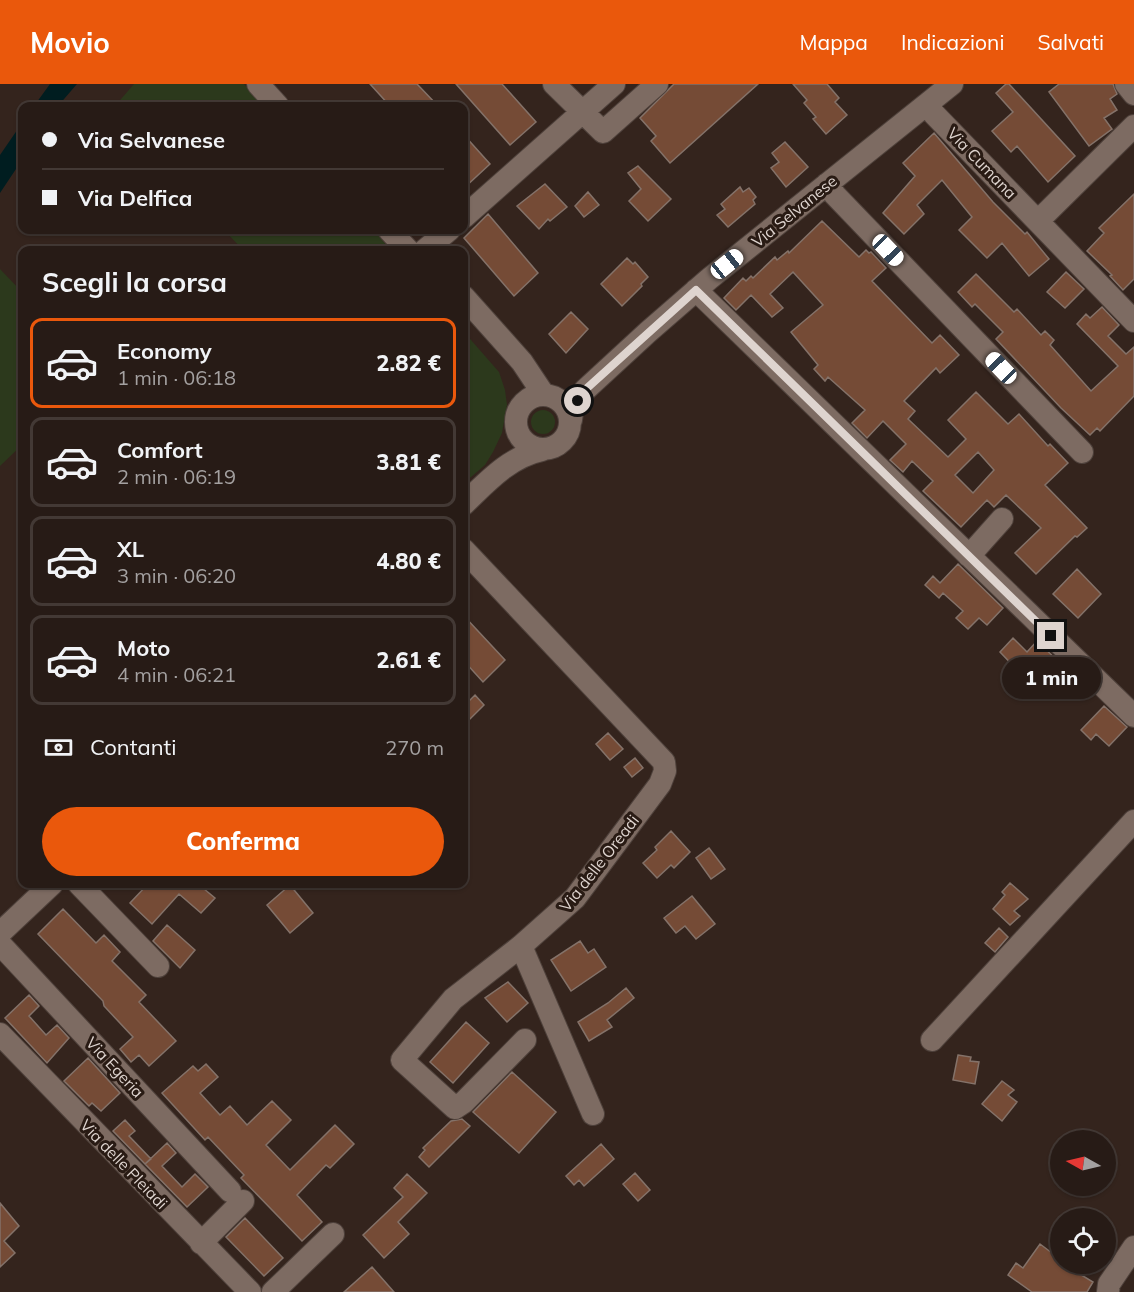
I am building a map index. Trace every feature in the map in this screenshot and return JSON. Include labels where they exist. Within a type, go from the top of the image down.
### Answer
[{"type":"street","points":[[258,84],[274,102]]},
{"type":"street","points":[[273,84],[289,102]]},
{"type":"street","points":[[554,84],[603,132],[657,84]]},
{"type":"street","points":[[468,212],[614,84]]},
{"type":"street","name":"Via Selvanese","points":[[571,420],[572,412],[585,390],[696,290],[952,84]]},
{"type":"street","points":[[1126,84],[1134,94]]},
{"type":"street","name":"Via Cumana","points":[[927,104],[1038,221],[1133,316]]},
{"type":"street","points":[[1038,221],[1134,126]]},
{"type":"street","points":[[827,184],[1082,452]]},
{"type":"street","points":[[393,234],[404,246]]},
{"type":"street","points":[[408,234],[419,246]]},
{"type":"street","points":[[428,246],[444,234]]},
{"type":"street","points":[[696,290],[1134,716]]},
{"type":"street","points":[[468,301],[552,397],[565,405],[571,420],[563,441],[549,449],[529,453],[501,469],[468,500]]},
{"type":"street","points":[[468,318],[519,378],[522,389],[515,443],[501,469]]},
{"type":"street","name":"Via Selvanese","points":[[552,397],[585,390]]},
{"type":"street","points":[[542,450],[523,441],[519,418],[535,396],[552,397]]},
{"type":"street","points":[[969,556],[1002,519]]},
{"type":"street","name":"Via delle Oreadi","points":[[468,554],[664,762],[665,771],[660,784],[575,898],[521,946],[453,999],[402,1060],[454,1108],[464,1102],[525,1040]]},
{"type":"street","points":[[933,1040],[1134,821]]},
{"type":"street","points":[[0,933],[48,888]]},
{"type":"street","points":[[83,888],[158,966]]},
{"type":"street","name":"Via Egeria","points":[[0,944],[237,1196],[201,1243]]},
{"type":"street","points":[[521,946],[593,1114]]},
{"type":"street","name":"Via delle Pleiadi","points":[[0,1034],[250,1292]]},
{"type":"street","points":[[273,1292],[333,1234]]},
{"type":"street","points":[[1108,1292],[1109,1284],[1134,1247]]},
{"type":"green space","points":[[134,84],[244,84],[260,102],[118,102]]},
{"type":"green space","points":[[228,234],[377,234],[387,246],[239,246]]},
{"type":"green space","points":[[0,269],[18,288],[18,449],[0,466]]},
{"type":"green space","points":[[468,337],[499,372],[507,405],[502,433],[485,465],[468,480]]},
{"type":"green space","points":[[543,410],[551,414],[555,422],[551,430],[543,434],[535,430],[531,422],[535,414]]},
{"type":"water","points":[[50,84],[77,84],[61,102],[37,102]]},
{"type":"water","points":[[18,129],[18,166],[0,193],[0,155]]},
{"type":"building","points":[[370,84],[417,84],[434,102],[386,102]]},
{"type":"building","points":[[456,84],[502,84],[536,122],[510,145]]},
{"type":"building","points":[[674,84],[758,84],[670,163],[651,141],[656,136],[640,118]]},
{"type":"building","points":[[793,84],[827,84],[839,98],[835,102],[847,115],[826,134],[813,119],[816,117],[804,103],[807,100]]},
{"type":"building","points":[[1009,84],[1075,156],[1048,182],[1017,146],[1011,152],[992,131],[1013,112],[996,93]]},
{"type":"building","points":[[1059,84],[1113,84],[1117,94],[1110,99],[1117,110],[1104,118],[1112,129],[1089,146],[1049,92]]},
{"type":"building","points":[[934,133],[993,202],[1025,234],[1027,232],[1049,259],[1029,276],[1002,243],[987,258],[959,230],[972,217],[942,180],[917,205],[924,214],[904,234],[883,213],[915,176],[903,163]]},
{"type":"building","points":[[468,139],[490,164],[468,184]]},
{"type":"building","points":[[785,142],[808,167],[786,187],[771,168],[779,162],[772,153]]},
{"type":"building","points":[[638,166],[671,199],[648,221],[629,201],[641,189],[628,173]]},
{"type":"building","points":[[545,184],[567,207],[550,221],[548,219],[539,229],[517,206]]},
{"type":"building","points":[[740,187],[743,192],[749,188],[756,197],[753,200],[755,204],[728,227],[717,215],[725,209],[721,204]]},
{"type":"building","points":[[588,192],[599,205],[584,217],[575,206]]},
{"type":"building","points":[[1134,194],[1134,279],[1123,290],[1110,276],[1112,275],[1087,251],[1104,233],[1099,228]]},
{"type":"building","points":[[488,214],[538,273],[514,296],[464,238]]},
{"type":"building","points":[[822,221],[859,257],[866,250],[871,252],[886,268],[872,281],[932,343],[940,335],[959,355],[940,373],[936,368],[904,401],[915,411],[908,419],[948,457],[966,439],[948,420],[976,392],[1008,424],[1019,414],[1048,446],[1050,444],[1068,463],[1045,485],[1087,528],[1077,537],[1075,536],[1036,574],[1015,553],[1041,528],[1006,495],[994,507],[987,500],[961,527],[923,491],[933,481],[912,461],[903,472],[890,460],[906,444],[883,421],[867,438],[852,423],[865,410],[828,377],[825,381],[814,369],[818,365],[791,332],[823,305],[793,272],[770,294],[783,308],[772,317],[751,295],[736,310],[724,298],[743,278],[746,281],[751,276],[753,278],[775,257],[777,260],[788,251],[789,253]],"holes":[[[978,452],[994,470],[973,493],[955,475]]]},
{"type":"building","points":[[627,258],[633,264],[635,262],[648,277],[622,306],[601,284]]},
{"type":"building","points":[[1066,272],[1084,289],[1065,308],[1047,292]]},
{"type":"building","points":[[976,274],[1014,312],[1017,309],[1041,335],[1045,331],[1054,340],[1050,345],[1091,391],[1118,366],[1077,324],[1086,314],[1090,318],[1102,307],[1119,325],[1108,336],[1126,354],[1134,347],[1134,396],[1100,431],[1097,428],[1090,435],[1061,408],[996,339],[1003,332],[975,304],[972,307],[958,292]]},
{"type":"building","points":[[571,312],[588,329],[566,353],[549,334]]},
{"type":"building","points":[[958,564],[1003,608],[987,625],[979,618],[968,629],[956,618],[963,611],[943,593],[939,598],[925,585],[933,576],[940,583]]},
{"type":"building","points":[[1077,569],[1101,594],[1078,618],[1053,594]]},
{"type":"building","points":[[468,620],[505,660],[483,682],[468,665]]},
{"type":"building","points":[[1013,638],[1027,652],[1037,641],[1084,686],[1069,700],[1049,679],[1044,684],[1029,668],[1022,675],[1000,652]]},
{"type":"building","points":[[475,695],[484,705],[470,719],[468,717],[468,702]]},
{"type":"building","points":[[1104,706],[1127,727],[1109,746],[1096,734],[1091,740],[1081,730]]},
{"type":"building","points":[[608,733],[623,749],[610,760],[596,744]]},
{"type":"building","points":[[635,758],[643,768],[632,777],[624,767]]},
{"type":"building","points":[[671,831],[690,852],[674,868],[671,865],[657,878],[643,863],[657,850],[655,847]]},
{"type":"building","points":[[709,848],[725,869],[711,879],[696,858]]},
{"type":"building","points":[[1010,883],[1028,899],[1014,911],[1020,916],[1010,925],[993,909],[1005,895],[1002,892]]},
{"type":"building","points":[[144,888],[203,888],[215,898],[201,913],[179,894],[152,924],[130,903]]},
{"type":"building","points":[[287,888],[292,888],[313,913],[290,933],[267,905]]},
{"type":"building","points":[[692,896],[715,924],[696,939],[685,926],[676,933],[664,918]]},
{"type":"building","points":[[63,909],[96,943],[104,935],[120,952],[112,961],[146,995],[139,1002],[176,1041],[149,1066],[139,1055],[131,1062],[120,1049],[133,1037],[104,1006],[103,1001],[38,934]]},
{"type":"building","points":[[167,925],[195,950],[180,968],[153,941]]},
{"type":"building","points":[[999,928],[1008,937],[995,952],[985,943]]},
{"type":"building","points":[[580,941],[588,953],[594,949],[606,967],[571,991],[551,960]]},
{"type":"building","points":[[508,982],[528,1003],[507,1022],[485,998]]},
{"type":"building","points":[[626,988],[634,998],[607,1020],[612,1027],[589,1041],[578,1022],[608,1003]]},
{"type":"building","points":[[29,995],[39,1006],[29,1016],[46,1035],[57,1025],[69,1038],[47,1063],[5,1018]]},
{"type":"building","points":[[466,1022],[489,1043],[453,1083],[430,1062]]},
{"type":"building","points":[[958,1055],[971,1057],[970,1061],[979,1062],[975,1084],[953,1080]]},
{"type":"building","points":[[88,1058],[120,1093],[101,1111],[92,1103],[89,1106],[64,1081]]},
{"type":"building","points":[[206,1064],[218,1077],[200,1093],[220,1115],[230,1106],[247,1125],[272,1101],[291,1120],[266,1145],[290,1170],[335,1125],[354,1144],[330,1168],[326,1165],[297,1195],[322,1222],[302,1241],[241,1178],[244,1175],[208,1137],[205,1140],[162,1093],[193,1066],[198,1071]]},
{"type":"building","points":[[512,1072],[556,1112],[519,1153],[473,1112]]},
{"type":"building","points":[[1002,1081],[1014,1090],[1008,1095],[1017,1102],[1002,1121],[982,1104]]},
{"type":"building","points":[[462,1119],[470,1126],[429,1167],[419,1157],[425,1150],[423,1148],[451,1121]]},
{"type":"building","points":[[125,1120],[135,1131],[129,1136],[151,1159],[145,1164],[113,1131]]},
{"type":"building","points":[[167,1143],[176,1153],[162,1166],[182,1187],[195,1174],[208,1187],[187,1207],[145,1164]]},
{"type":"building","points":[[601,1144],[614,1159],[584,1186],[579,1180],[574,1185],[566,1176]]},
{"type":"building","points":[[635,1173],[650,1190],[638,1201],[623,1184]]},
{"type":"building","points":[[407,1174],[427,1193],[398,1222],[409,1234],[384,1258],[363,1235],[403,1197],[394,1188]]},
{"type":"building","points":[[0,1203],[19,1226],[4,1241],[15,1253],[0,1267]]},
{"type":"building","points":[[245,1218],[283,1258],[264,1276],[226,1237]]},
{"type":"building","points":[[1040,1244],[1050,1252],[1050,1274],[1080,1274],[1093,1282],[1087,1292],[1032,1292],[1008,1275],[1016,1263],[1023,1268]]},
{"type":"building","points":[[372,1267],[394,1292],[344,1292]]},
{"type":"route","points":[[578,401],[586,389],[696,290],[1051,636]]}]
